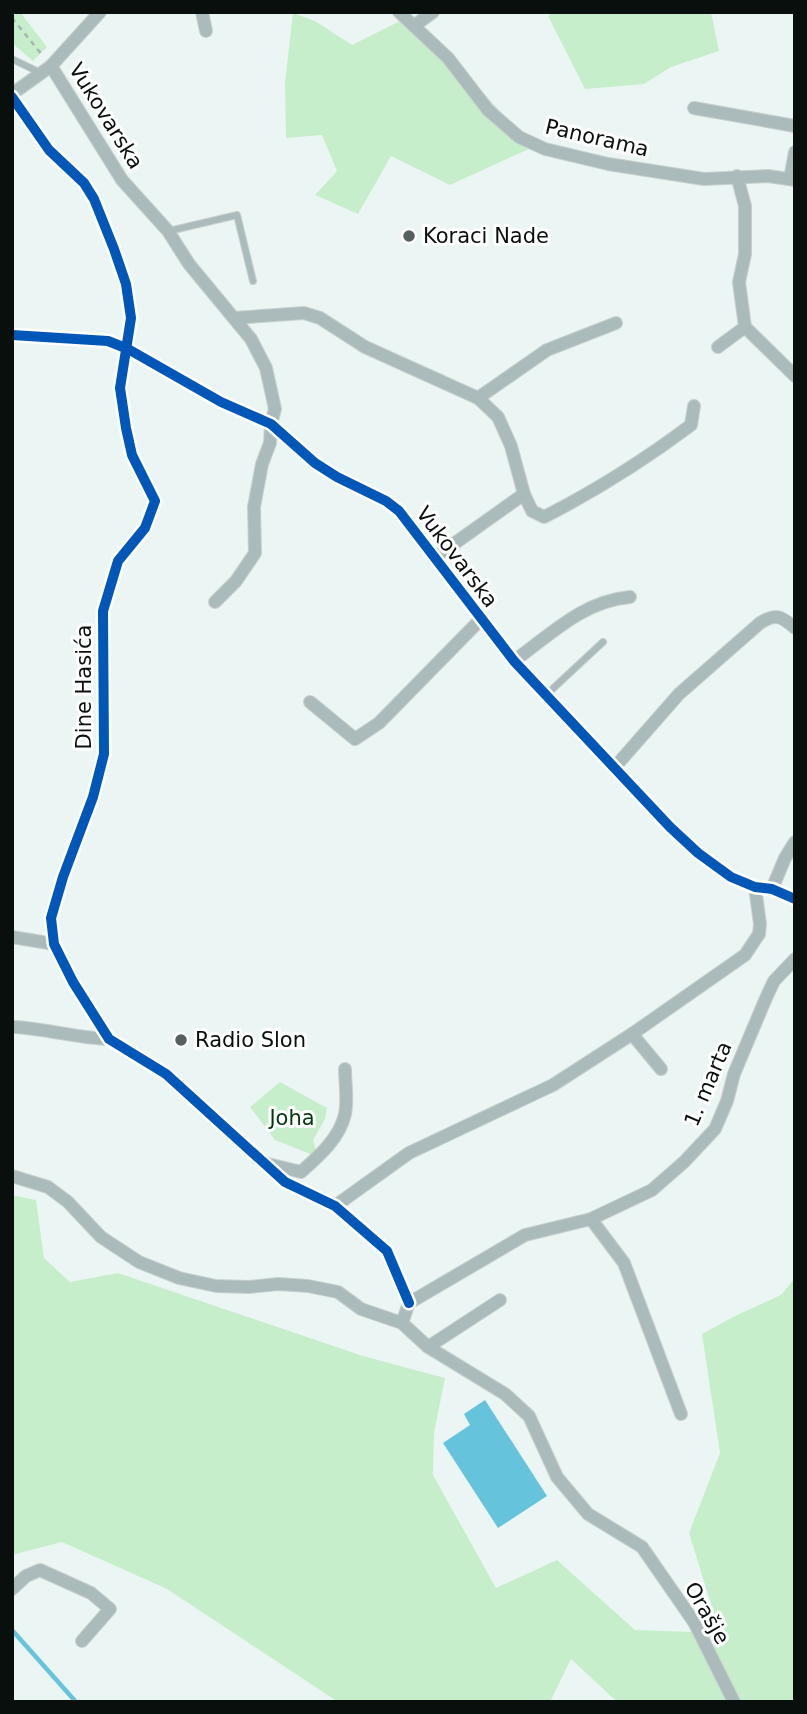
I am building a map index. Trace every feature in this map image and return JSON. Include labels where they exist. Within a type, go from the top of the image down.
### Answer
[{"type":"street","points":[[12,335],[108,341],[128,349],[131,318],[126,285],[94,199],[84,183],[49,150],[12,95],[46,69],[100,12]]},
{"type":"street","points":[[202,12],[206,31]]},
{"type":"street","name":"Panorama","points":[[400,12],[448,58],[488,110],[519,137],[545,149],[608,164],[704,179],[737,176],[792,179],[795,152]]},
{"type":"street","points":[[414,26],[433,12]]},
{"type":"street","name":"Vukovarska","points":[[46,69],[122,180],[168,232],[189,264],[251,339],[266,368],[275,409],[270,443],[262,464],[254,507],[255,553],[236,582],[215,602]]},
{"type":"street","points":[[694,108],[795,126]]},
{"type":"street","points":[[737,176],[745,206],[745,254],[739,282],[745,327],[795,376]]},
{"type":"street","points":[[234,318],[304,313],[320,318],[365,347],[478,398],[498,417],[511,446],[531,511],[544,517],[567,506],[669,442],[691,425],[694,406]]},
{"type":"street","points":[[478,398],[547,351],[616,323]]},
{"type":"street","points":[[718,346],[745,327]]},
{"type":"street","name":"Vukovarska","points":[[128,349],[221,402],[271,424],[315,463],[386,501],[399,511],[514,662],[698,853],[731,877],[795,899]]},
{"type":"street","name":"Dine Hasića","points":[[54,944],[51,918],[63,877],[93,797],[104,754],[103,611],[118,561],[145,528],[155,501],[132,455],[126,428],[120,388],[128,349]]},
{"type":"street","name":"Vukovarska","points":[[434,558],[524,494]]},
{"type":"street","points":[[514,662],[589,606],[610,598],[630,597]]},
{"type":"street","points":[[614,768],[679,694],[760,623],[773,615],[782,616],[795,628]]},
{"type":"street","name":"Vukovarska","points":[[310,702],[355,738],[379,723],[480,620]]},
{"type":"street","points":[[772,889],[795,842]]},
{"type":"street","points":[[335,1206],[409,1153],[553,1085],[746,955],[759,934],[755,887]]},
{"type":"street","points":[[12,937],[54,944],[73,982],[109,1039],[166,1074],[285,1182],[335,1206],[387,1251],[409,1303],[402,1323]]},
{"type":"street","name":"1. marta","points":[[409,1303],[525,1236],[591,1219],[652,1190],[703,1144],[715,1129],[727,1101],[734,1074],[774,981],[795,959]]},
{"type":"street","points":[[15,1027],[41,1029],[84,1038],[109,1039]]},
{"type":"street","points":[[632,1034],[661,1069]]},
{"type":"street","points":[[267,1164],[301,1172],[318,1157],[335,1136],[345,1114],[345,1069]]},
{"type":"street","points":[[12,1176],[48,1187],[68,1202],[102,1237],[139,1262],[179,1278],[216,1286],[278,1284],[338,1292],[361,1309],[402,1323],[428,1347],[500,1300]]},
{"type":"street","points":[[591,1219],[624,1263],[681,1414]]},
{"type":"street","name":"Orašje","points":[[428,1347],[505,1394],[529,1416],[557,1477],[588,1514],[642,1547],[694,1622],[734,1702]]},
{"type":"street","points":[[12,1589],[26,1576],[40,1570],[91,1592],[110,1609],[82,1641]]},
{"type":"lane","points":[[12,59],[46,69]]},
{"type":"lane","points":[[168,232],[237,215],[253,281]]},
{"type":"lane","points":[[545,695],[603,642]]},
{"type":"path","points":[[12,18],[46,69]]},
{"type":"green space","points":[[12,12],[20,12],[47,47],[33,61],[12,43]]},
{"type":"green space","points":[[553,12],[711,12],[719,51],[671,67],[644,84],[585,89],[548,16]]},
{"type":"green space","points":[[293,13],[315,21],[352,45],[412,15],[533,147],[450,185],[391,156],[358,214],[315,195],[337,171],[322,135],[286,138],[285,82]]},
{"type":"green space","name":"Joha","points":[[280,1082],[327,1108],[325,1119],[313,1140],[318,1157],[275,1140],[250,1107]]},
{"type":"green space","points":[[12,1195],[36,1200],[44,1258],[70,1282],[118,1273],[363,1356],[445,1378],[434,1433],[433,1475],[496,1588],[557,1560],[635,1630],[720,1633],[689,1533],[720,1453],[702,1334],[781,1295],[795,1278],[795,1702],[614,1702],[615,1700],[571,1659],[550,1702],[338,1702],[167,1589],[62,1542],[12,1555]]},
{"type":"water","points":[[485,1400],[547,1496],[498,1528],[443,1443],[470,1425],[464,1414]]},
{"type":"waterway","points":[[12,1630],[76,1702]]},
{"type":"cycle path","points":[[12,97],[49,150],[84,183],[94,199],[114,249],[126,284],[131,318],[120,388],[126,428],[132,455],[155,501],[145,528],[118,561],[103,611],[104,754],[93,797],[63,877],[51,918],[54,944],[73,982],[109,1039],[166,1074],[285,1182],[335,1206],[387,1251],[409,1303]]},
{"type":"cycle path","points":[[12,335],[108,341],[128,349],[221,402],[271,424],[315,463],[386,501],[399,511],[514,661],[670,827],[698,853],[731,877],[795,899]]},
{"type":"place","name":"Koraci Nade","points":[[409,236]]},
{"type":"place","name":"Radio Slon","points":[[181,1040]]}]
